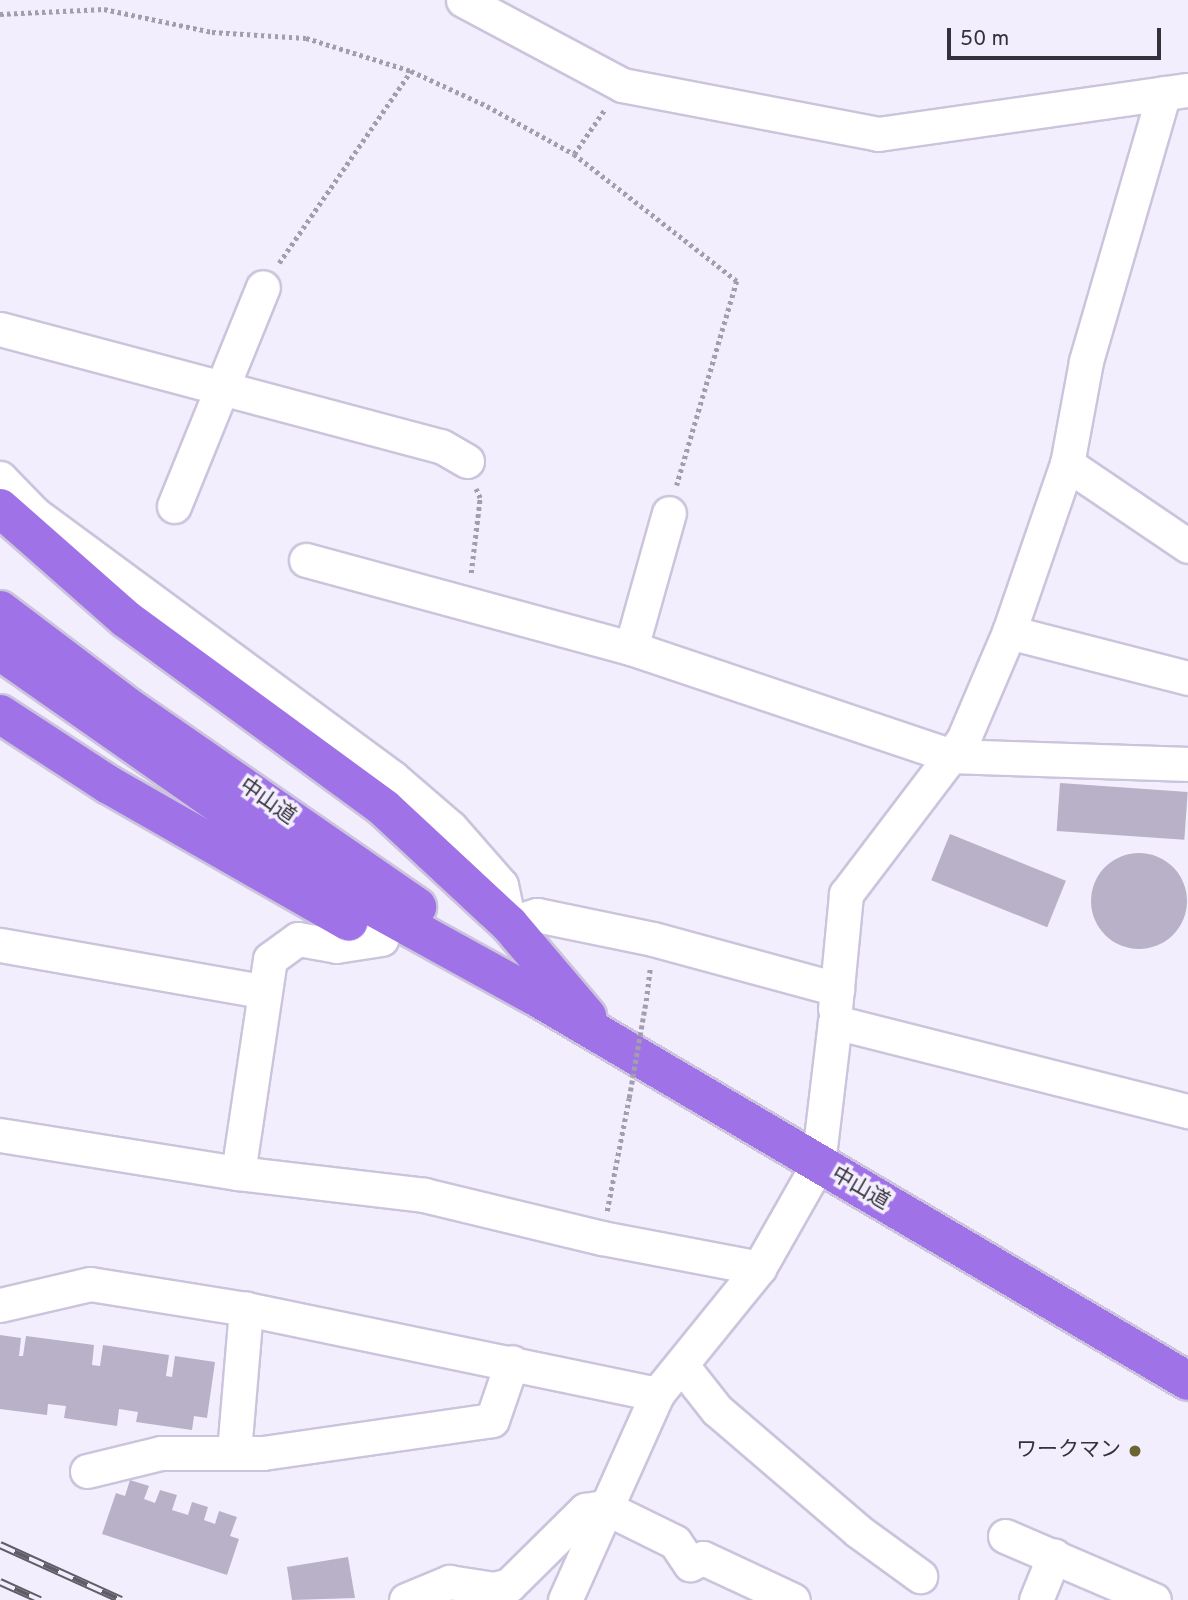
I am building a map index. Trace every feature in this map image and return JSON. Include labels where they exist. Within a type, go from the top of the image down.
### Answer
[{"type":"highway","points":[[0,508],[126,619],[384,808],[509,924],[611,1044]]},
{"type":"highway","name":"中山道","points":[[0,610],[127,706],[436,920],[533,995]]},
{"type":"highway","name":"中山道","points":[[0,651],[337,887],[533,995],[611,1044],[1188,1381]]},
{"type":"highway","points":[[0,714],[109,785],[381,939],[611,1044]]},
{"type":"street","points":[[463,0],[622,85],[896,135],[1176,92],[1086,360],[1067,464],[1009,632],[963,740],[846,894],[835,1022],[818,1164],[760,1268],[683,1367],[657,1394],[604,1507],[565,1600]]},
{"type":"street","points":[[174,506],[263,287]]},
{"type":"street","points":[[0,329],[441,446],[467,461]]},
{"type":"street","points":[[1067,464],[1188,546]]},
{"type":"street","points":[[0,478],[35,514],[393,778],[450,828],[501,885],[509,924],[537,915],[653,939],[837,989]]},
{"type":"street","points":[[631,648],[669,513]]},
{"type":"street","points":[[306,560],[467,606],[631,648],[951,756],[1188,764]]},
{"type":"street","points":[[1009,632],[1188,678]]},
{"type":"street","points":[[238,1173],[262,991],[270,959],[284,945],[298,939],[337,946],[381,939]]},
{"type":"street","points":[[0,945],[262,991]]},
{"type":"street","points":[[835,1022],[1188,1111]]},
{"type":"street","points":[[0,1135],[238,1173],[424,1195],[602,1238],[760,1268]]},
{"type":"street","points":[[0,1305],[90,1284],[246,1309],[657,1394]]},
{"type":"street","points":[[234,1452],[246,1309]]},
{"type":"street","points":[[87,1471],[162,1453],[263,1453],[492,1420],[512,1362]]},
{"type":"street","points":[[683,1367],[717,1410],[858,1531],[920,1576]]},
{"type":"street","points":[[407,1600],[449,1582],[494,1589],[509,1585],[585,1510],[604,1507],[675,1542],[690,1563],[703,1558],[793,1600]]},
{"type":"street","points":[[1005,1536],[1154,1600]]},
{"type":"street","points":[[1036,1600],[1054,1556]]},
{"type":"path","points":[[0,14],[104,9],[212,32],[306,38],[411,71],[488,106],[574,154],[737,281],[669,513]]},
{"type":"path","points":[[263,287],[411,71]]},
{"type":"path","points":[[574,154],[622,85]]},
{"type":"path","points":[[467,461],[480,498],[467,606]]},
{"type":"path","points":[[602,1238],[646,1002]]},
{"type":"building","points":[[1060,783],[1188,792],[1184,840],[1057,831]]},
{"type":"building","points":[[950,834],[1066,881],[1047,927],[931,880]]},
{"type":"building","points":[[1139,853],[1157,857],[1173,867],[1183,883],[1187,901],[1183,919],[1173,935],[1157,945],[1139,949],[1121,945],[1105,935],[1095,919],[1091,901],[1095,883],[1105,867],[1121,857]]},
{"type":"building","points":[[0,1335],[21,1338],[19,1356],[23,1356],[26,1336],[94,1345],[92,1365],[100,1366],[103,1345],[169,1355],[166,1376],[172,1377],[175,1356],[215,1362],[207,1418],[194,1416],[192,1430],[136,1422],[138,1412],[119,1409],[117,1426],[64,1418],[66,1406],[48,1404],[47,1415],[0,1409]]},
{"type":"building","points":[[130,1480],[149,1486],[144,1499],[155,1503],[160,1490],[177,1495],[172,1510],[188,1515],[192,1502],[208,1507],[204,1520],[215,1524],[219,1511],[237,1517],[230,1536],[239,1539],[227,1575],[102,1534],[116,1493],[125,1496]]},
{"type":"building","points":[[348,1557],[355,1598],[292,1600],[287,1567]]},
{"type":"railway","points":[[0,1545],[121,1600]]},
{"type":"railway","points":[[0,1582],[40,1600]]},
{"type":"place","name":"ワークマン","points":[[1135,1451]]}]
